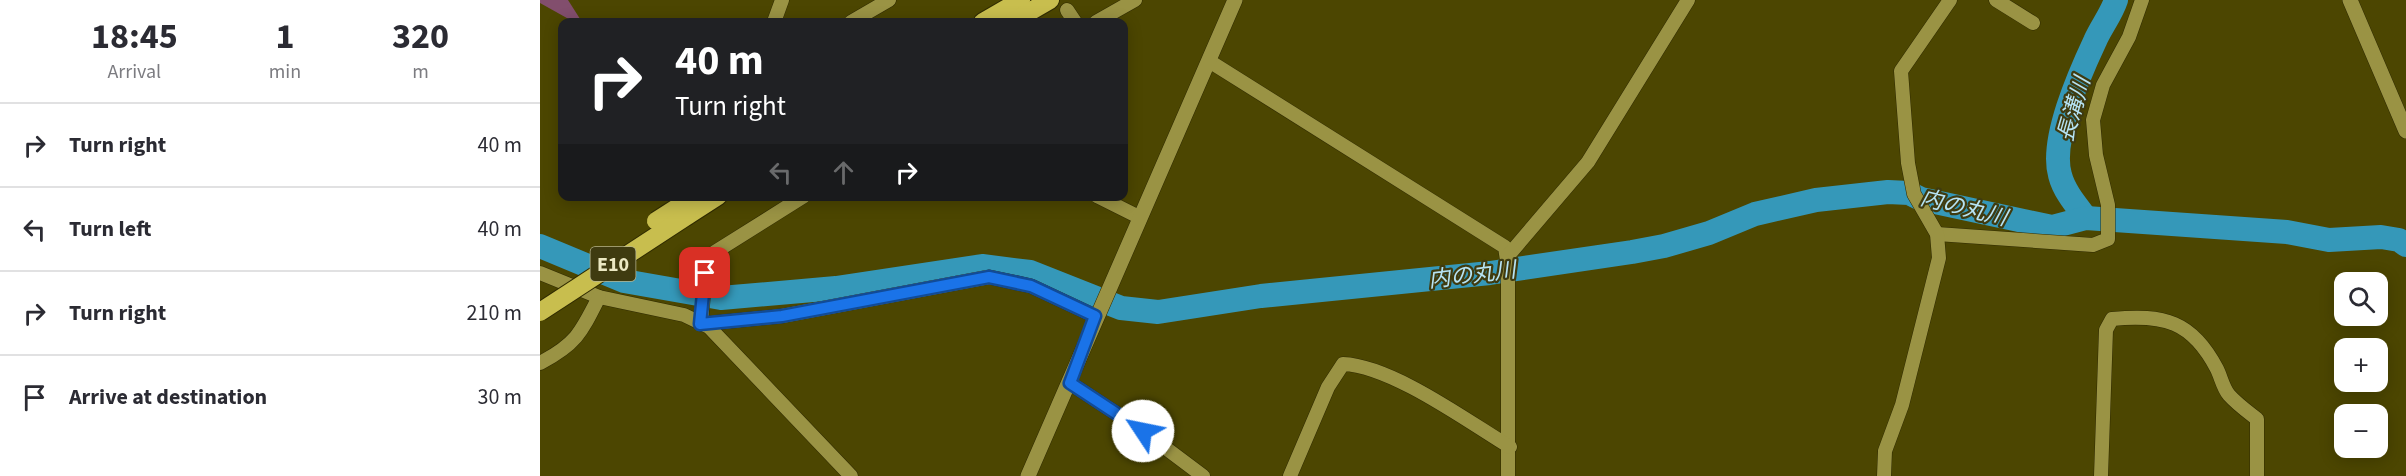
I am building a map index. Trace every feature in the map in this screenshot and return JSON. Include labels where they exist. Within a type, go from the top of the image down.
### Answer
[{"type":"highway","points":[[990,18],[1022,0]]},
{"type":"highway","points":[[1019,18],[1050,0]]},
{"type":"highway","name":"E10","points":[[540,298],[687,206],[702,201]]},
{"type":"highway","name":"E10","points":[[540,312],[687,206]]},
{"type":"street","points":[[775,18],[782,0]]},
{"type":"street","points":[[857,18],[889,0]]},
{"type":"street","points":[[1103,18],[1135,0]]},
{"type":"street","points":[[1028,476],[1070,383],[1095,316],[1235,0]]},
{"type":"street","points":[[1507,257],[1588,162],[1688,0]]},
{"type":"street","points":[[1884,476],[1885,451],[1902,405],[1939,258],[1937,234],[1914,194],[1908,163],[1901,71],[1950,0]]},
{"type":"street","points":[[1996,0],[2033,23]]},
{"type":"street","points":[[1937,234],[2093,245],[2108,239],[2108,205],[2096,155],[2093,120],[2103,85],[2129,37],[2142,0]]},
{"type":"street","points":[[2350,0],[2406,131]]},
{"type":"street","points":[[1067,10],[1072,18]]},
{"type":"street","points":[[1209,61],[1505,247],[1510,447],[1508,476]]},
{"type":"street","points":[[700,324],[705,273],[715,252],[796,201]]},
{"type":"street","points":[[1107,201],[1139,217]]},
{"type":"street","points":[[540,273],[599,297],[684,315],[709,327],[851,476]]},
{"type":"street","points":[[700,324],[782,316],[989,277],[1031,286],[1095,316]]},
{"type":"street","points":[[540,363],[571,345],[585,326],[599,297]]},
{"type":"street","points":[[2101,476],[2106,330],[2112,319],[2132,317],[2173,322],[2187,329],[2208,354],[2228,394],[2257,419],[2257,476]]},
{"type":"street","points":[[1290,476],[1328,387],[1343,364],[1358,365],[1407,385],[1510,447]]},
{"type":"street","points":[[1070,383],[1143,431],[1203,476]]},
{"type":"shaded area","points":[[540,0],[568,0],[579,18],[567,18],[540,3]]},
{"type":"waterway","name":"長溝川","points":[[2086,218],[2064,187],[2058,161],[2059,144],[2075,88],[2116,0]]},
{"type":"waterway","name":"内の丸川","points":[[540,246],[624,281],[721,298],[836,288],[982,266],[1030,272],[1121,308],[1158,312],[1261,296],[1490,273],[1632,252],[1664,246],[1709,233],[1755,214],[1816,200],[1888,192],[1909,193],[1921,199],[2052,227],[2086,218],[2287,232],[2329,240],[2381,237],[2399,240],[2406,245]]},
{"type":"route","points":[[705,273],[700,324],[782,316],[989,277],[1031,286],[1095,316],[1070,383],[1143,431]]}]
